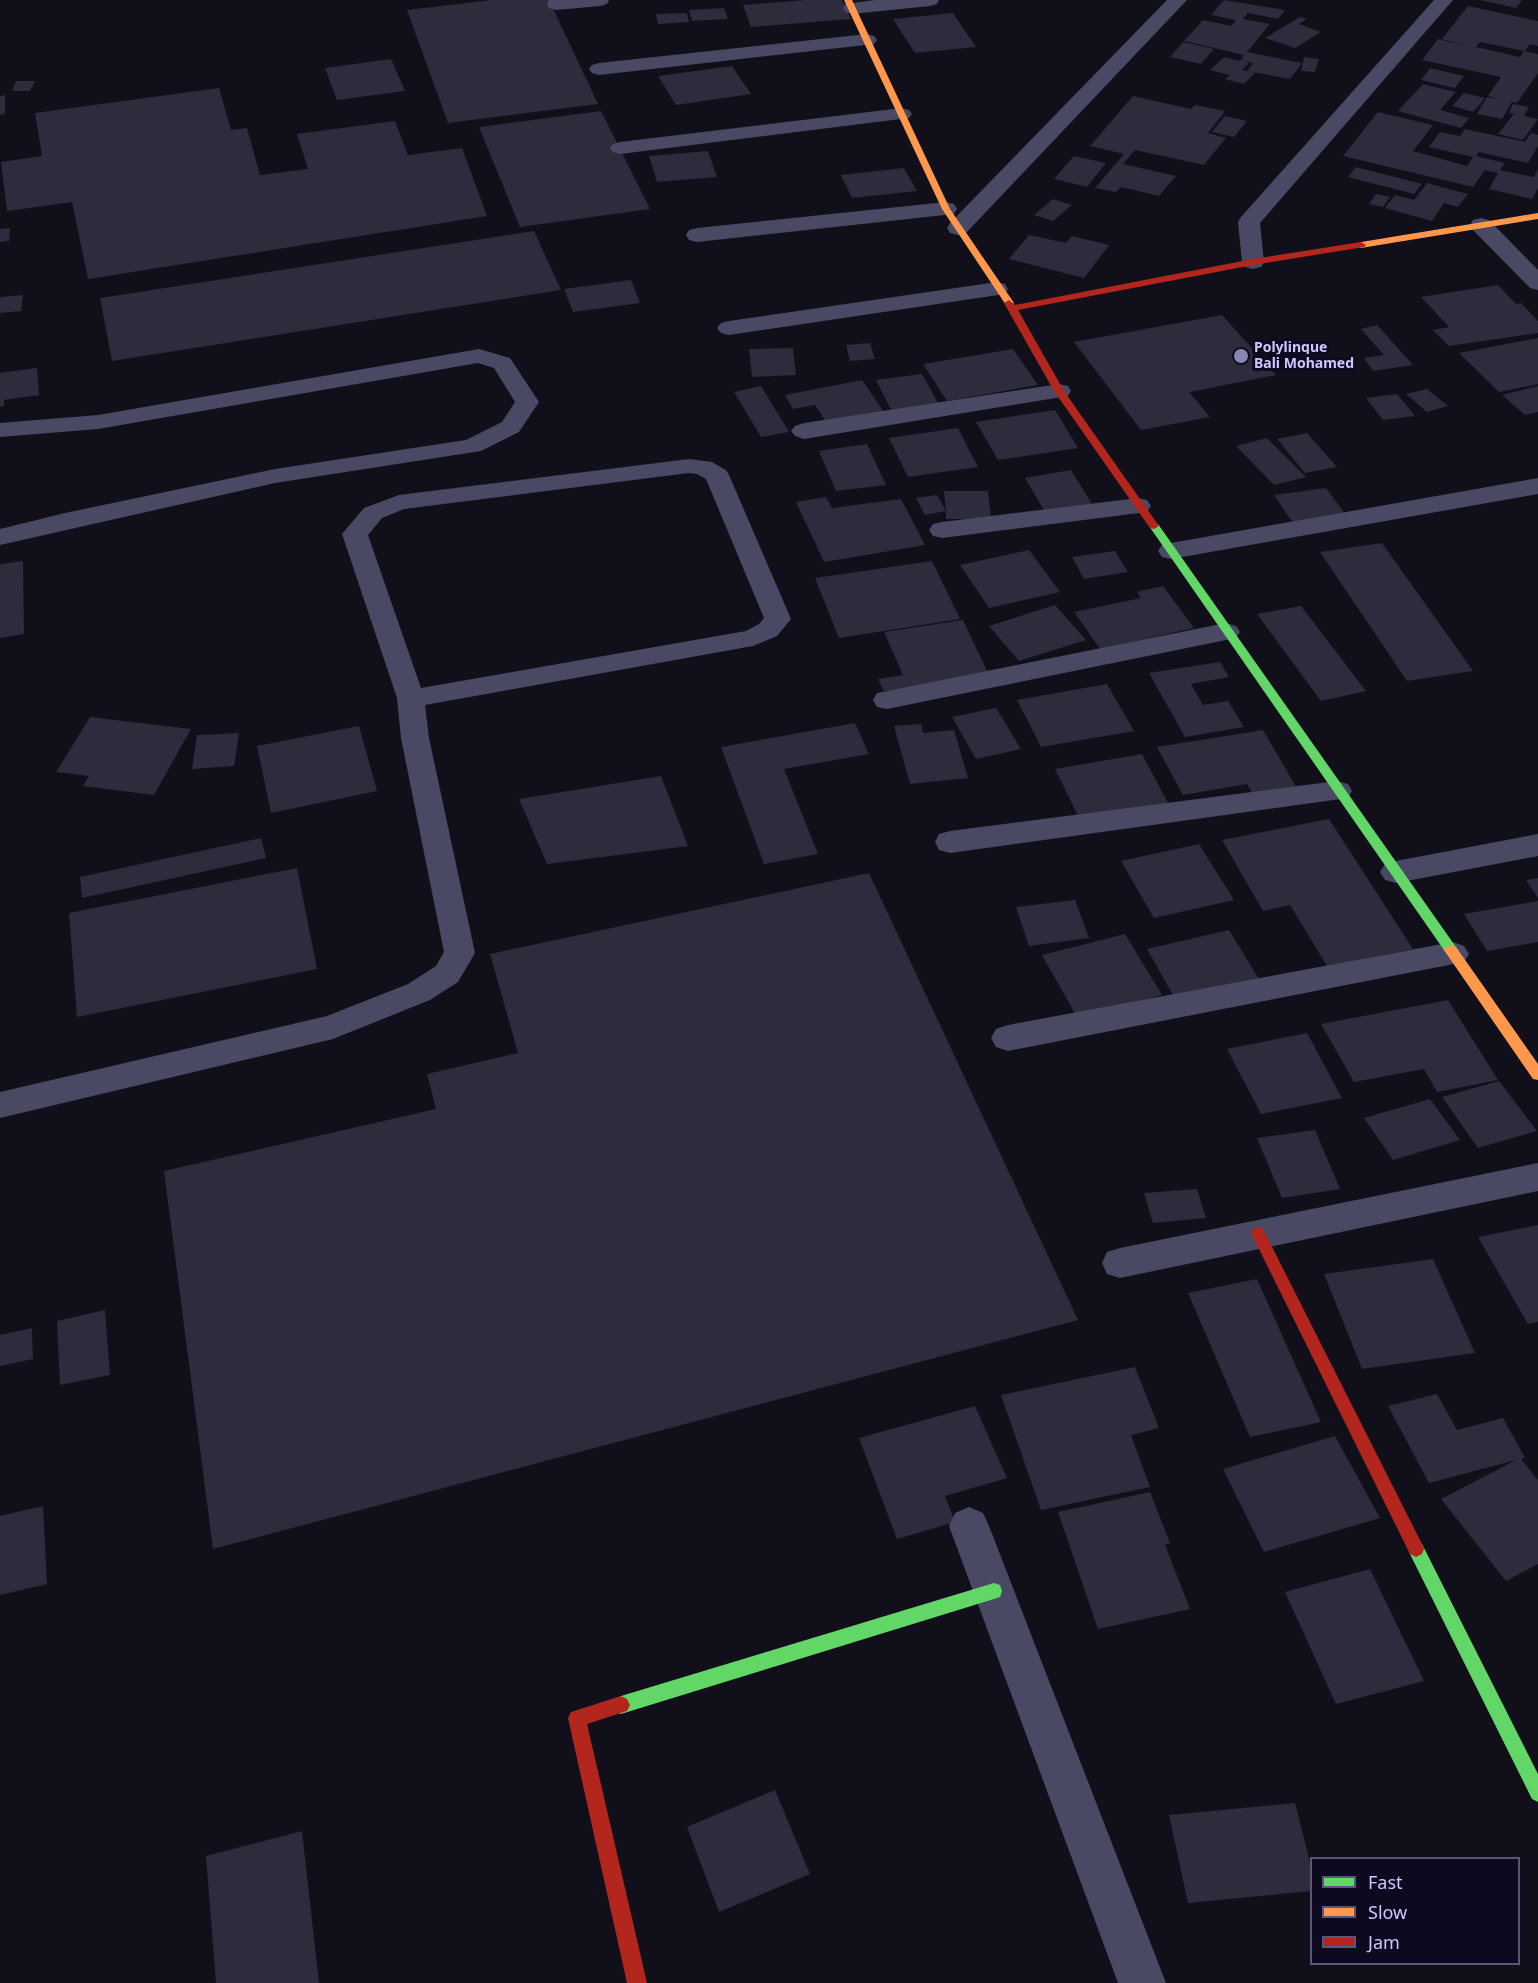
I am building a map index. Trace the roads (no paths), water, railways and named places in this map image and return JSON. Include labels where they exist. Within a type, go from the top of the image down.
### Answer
[{"type":"street","points":[[555,4],[600,0]]},
{"type":"street","points":[[930,0],[850,4],[946,209],[1012,309],[1059,391],[1538,1076]]},
{"type":"street","points":[[958,228],[1178,0]]},
{"type":"street","points":[[1253,262],[1249,222],[1444,0]]},
{"type":"street","points":[[599,69],[867,40]]},
{"type":"street","points":[[620,148],[902,114]]},
{"type":"street","points":[[697,235],[946,209]]},
{"type":"street","points":[[1012,309],[1253,262],[1538,216]]},
{"type":"street","points":[[1481,225],[1538,283]]},
{"type":"street","points":[[729,328],[997,289]]},
{"type":"street","points":[[804,431],[1059,391]]},
{"type":"street","points":[[1171,551],[1538,486]]},
{"type":"street","points":[[942,530],[1138,506]]},
{"type":"street","points":[[887,700],[1226,632]]},
{"type":"street","points":[[950,842],[1337,791]]},
{"type":"street","points":[[1396,872],[1538,845]]},
{"type":"street","points":[[1008,1038],[1453,954]]},
{"type":"street","points":[[1120,1263],[1538,1177]]},
{"type":"street","points":[[1258,1233],[1538,1792]]},
{"type":"street","points":[[969,1526],[1142,1983]]},
{"type":"street","points":[[637,1983],[577,1718],[994,1591]]},
{"type":"lane","points":[[0,429],[98,422],[479,356],[502,363],[527,402],[511,427],[472,446],[275,476],[65,520],[0,537]]},
{"type":"lane","points":[[0,1105],[333,1027],[418,992],[447,974],[460,953],[415,738],[411,698],[355,534],[373,513],[399,502],[689,466],[703,467],[717,475],[778,619],[768,630],[753,638],[411,698]]},
{"type":"place","name":"Polylinque Bali Mohamed","points":[[1241,356]]}]
